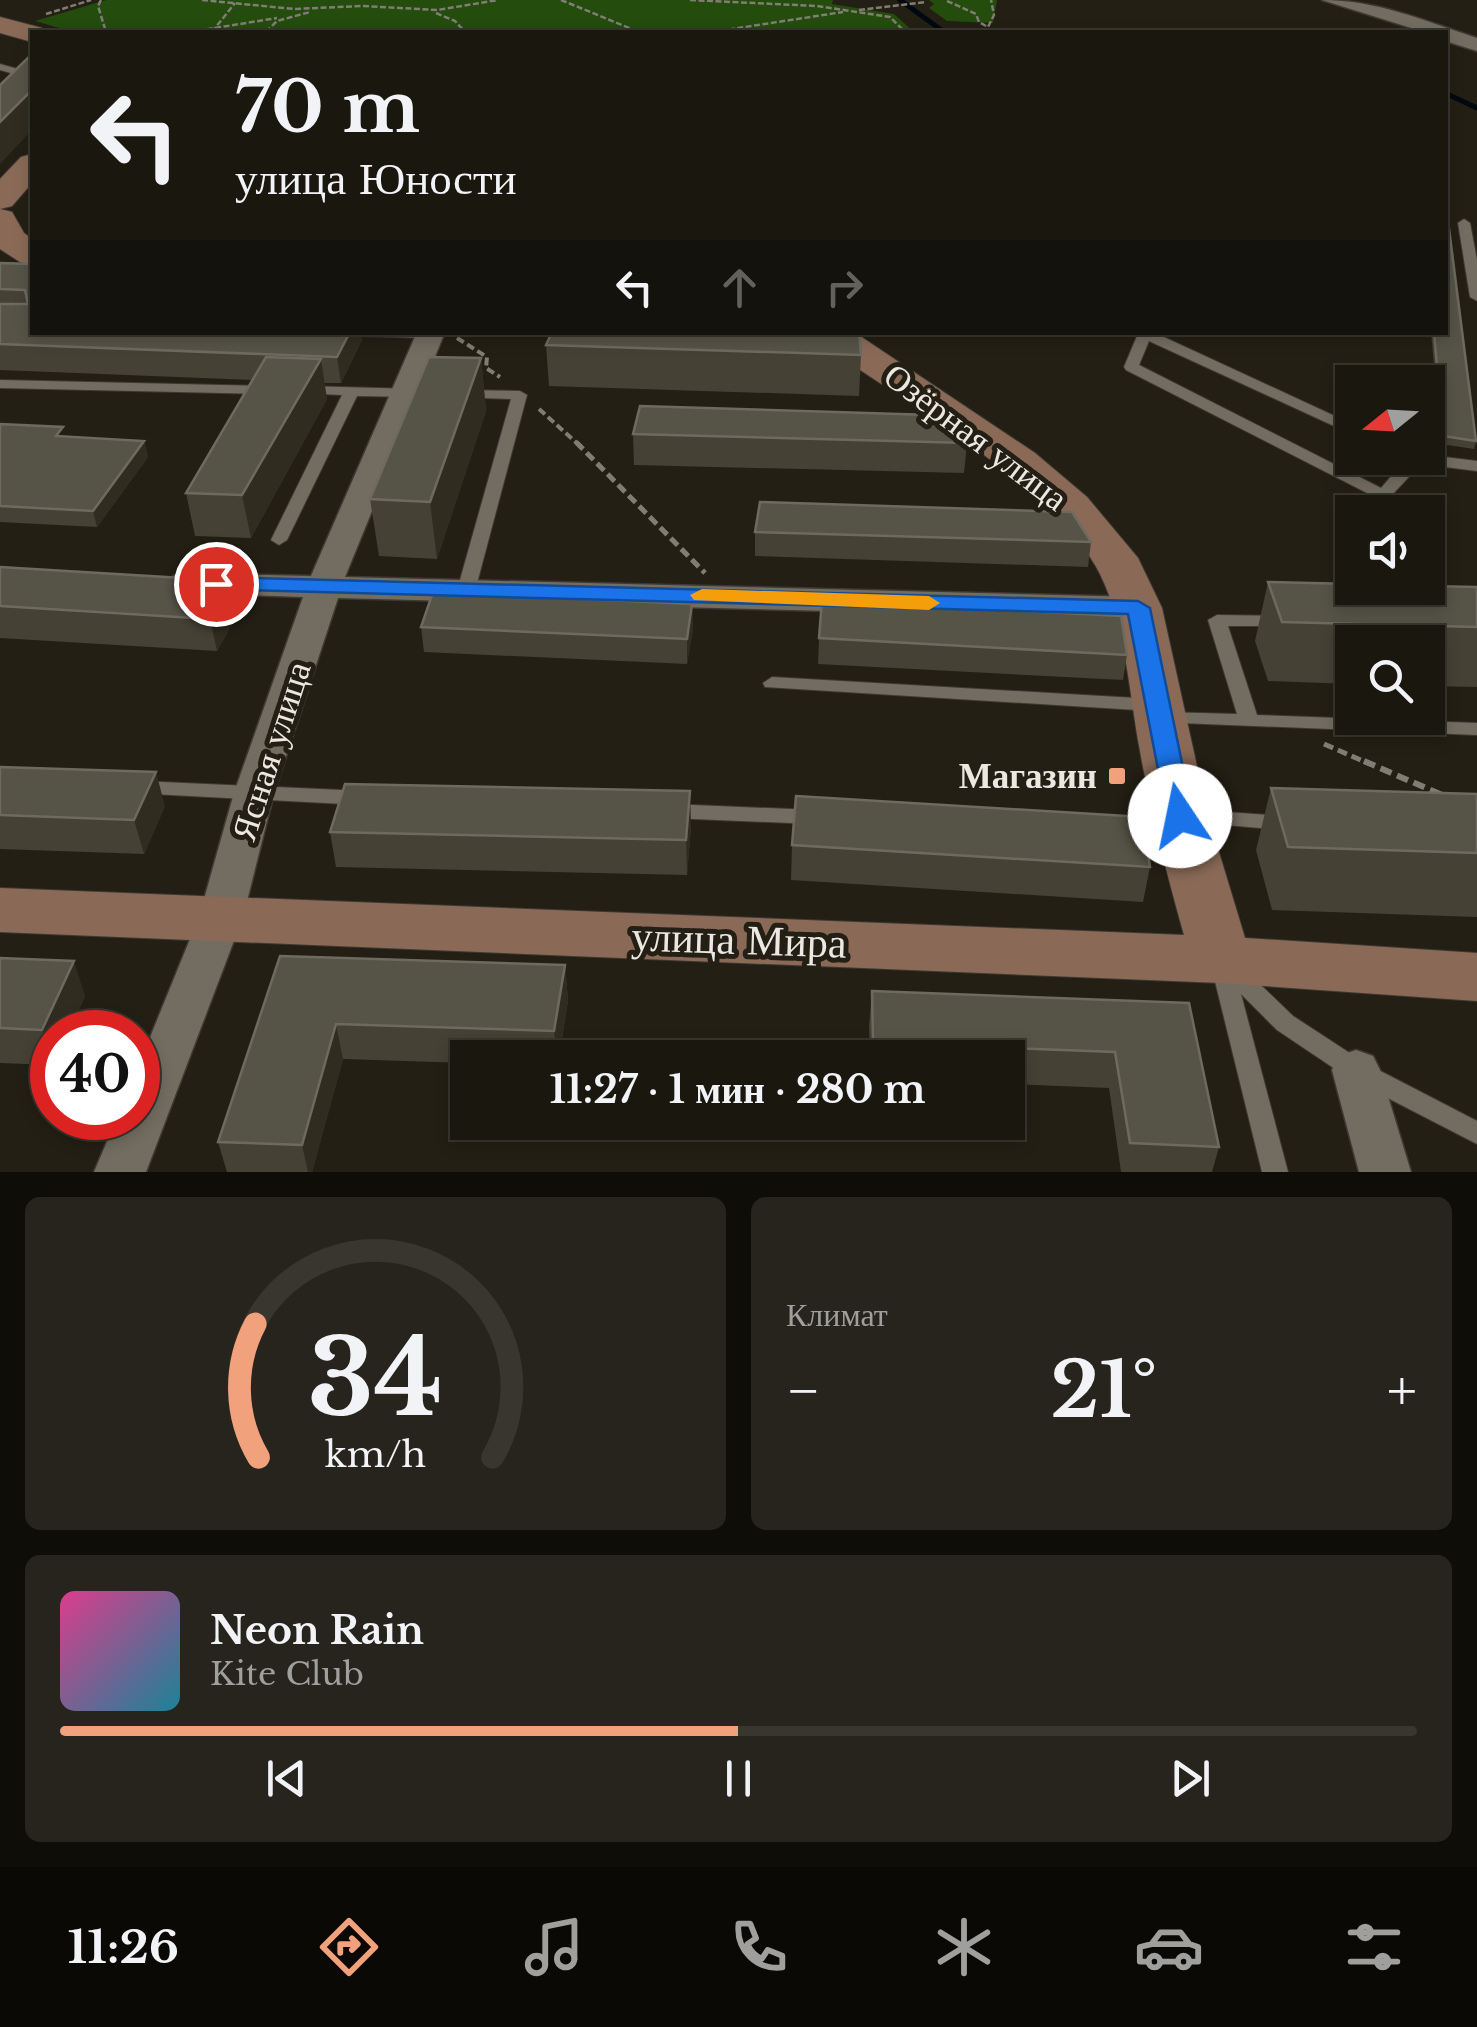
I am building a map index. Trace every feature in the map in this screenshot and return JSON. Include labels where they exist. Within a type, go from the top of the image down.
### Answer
[{"type":"street","points":[[1331,0],[1434,30]]},
{"type":"street","points":[[0,25],[30,33]]},
{"type":"street","points":[[1448,35],[1477,45]]},
{"type":"street","points":[[0,198],[30,166]]},
{"type":"street","points":[[0,219],[30,266]]},
{"type":"street","name":"Ясная улица","points":[[120,1172],[222,917],[254,793],[324,586],[414,393],[436,335]]},
{"type":"street","name":"Озёрная улица","points":[[826,337],[1020,462],[1072,506],[1121,568],[1138,608],[1176,826],[1220,960]]},
{"type":"street","points":[[152,582],[1138,608]]},
{"type":"street","name":"улица Мира","points":[[0,910],[1220,960],[1477,977]]},
{"type":"street","points":[[1356,1070],[1385,1172]]},
{"type":"lane","points":[[0,67],[30,76]]},
{"type":"lane","points":[[20,86],[30,77]]},
{"type":"lane","points":[[1464,224],[1477,297]]},
{"type":"lane","points":[[1142,335],[1131,367],[1335,471]]},
{"type":"lane","points":[[1144,335],[1335,421]]},
{"type":"lane","points":[[0,384],[414,393]]},
{"type":"lane","points":[[279,540],[352,392]]},
{"type":"lane","points":[[442,394],[520,394],[467,588]]},
{"type":"lane","points":[[1445,462],[1477,466]]},
{"type":"lane","points":[[1344,475],[1383,495],[1401,475]]},
{"type":"lane","points":[[1249,721],[1217,620],[1297,622]]},
{"type":"lane","points":[[772,683],[1249,721],[1477,729]]},
{"type":"lane","points":[[118,787],[393,799]]},
{"type":"lane","points":[[650,810],[828,817]]},
{"type":"lane","points":[[1176,826],[1302,824]]},
{"type":"lane","points":[[1220,960],[1286,1023],[1356,1070],[1477,1133]]},
{"type":"lane","points":[[1220,960],[1275,1172]]},
{"type":"path","points":[[101,0],[98,6],[105,30]]},
{"type":"path","points":[[202,0],[294,10],[363,6],[437,10],[498,0]]},
{"type":"path","points":[[561,0],[634,30]]},
{"type":"path","points":[[690,0],[850,11],[890,17],[903,30]]},
{"type":"path","points":[[746,0],[752,2]]},
{"type":"path","points":[[988,27],[994,15],[991,0]]},
{"type":"path","points":[[947,1],[976,14],[979,22],[991,30]]},
{"type":"path","points":[[725,30],[926,2]]},
{"type":"path","points":[[214,30],[236,3]]},
{"type":"path","points":[[268,30],[277,21],[306,13],[370,8],[438,13],[463,30]]},
{"type":"path","points":[[199,30],[294,15],[294,10]]},
{"type":"path","points":[[437,10],[458,21],[465,30]]},
{"type":"path","points":[[441,335],[487,356],[486,368],[602,464],[728,597]]},
{"type":"path","points":[[1273,722],[1449,798]]},
{"type":"green space","points":[[106,0],[833,0],[832,4],[894,14],[912,30],[66,30],[35,21]]},
{"type":"green space","points":[[929,0],[997,0],[993,23],[947,21],[929,8],[934,4]]},
{"type":"building","points":[[30,56],[30,92],[0,122],[0,85]]},
{"type":"building","points":[[1448,221],[1476,441],[1445,436],[1445,365],[1437,365],[1434,335],[1448,335]]},
{"type":"building","points":[[0,263],[30,264],[30,335],[348,335],[337,357],[0,344],[0,304],[28,304],[25,290],[0,289]]},
{"type":"building","points":[[551,335],[859,335],[861,355],[546,345]]},
{"type":"building","points":[[266,357],[321,359],[242,495],[186,493]]},
{"type":"building","points":[[429,357],[481,358],[430,502],[370,499]]},
{"type":"building","points":[[640,406],[964,416],[967,443],[633,434]]},
{"type":"building","points":[[0,424],[63,427],[56,436],[144,441],[93,511],[0,506]]},
{"type":"building","points":[[760,502],[1072,512],[1091,542],[755,532]]},
{"type":"building","points":[[0,567],[231,581],[210,619],[0,606]]},
{"type":"building","points":[[1268,582],[1335,584],[1335,605],[1445,605],[1445,586],[1477,587],[1477,627],[1282,622]]},
{"type":"building","points":[[433,592],[692,604],[687,639],[421,627]]},
{"type":"building","points":[[822,600],[1121,616],[1127,655],[819,638]]},
{"type":"building","points":[[0,767],[156,772],[134,820],[0,815]]},
{"type":"building","points":[[345,784],[690,791],[686,840],[330,832]]},
{"type":"building","points":[[1271,788],[1477,794],[1477,853],[1288,847]]},
{"type":"building","points":[[796,796],[1143,817],[1150,867],[792,845]]},
{"type":"building","points":[[280,956],[565,965],[554,1031],[336,1024],[302,1145],[218,1142]]},
{"type":"building","points":[[0,958],[74,961],[51,1010],[30,1010],[30,1029],[0,1028]]},
{"type":"building","points":[[872,991],[1189,1003],[1219,1147],[1130,1143],[1115,1052],[1025,1049],[1025,1040],[873,1040]]},
{"type":"waterway","points":[[900,0],[941,30]]},
{"type":"waterway","points":[[1448,94],[1477,108]]},
{"type":"slow traffic","points":[[702,595],[929,603]]},
{"type":"place","name":"Магазин","points":[[1117,776]]},
{"type":"route","points":[[216,584],[1138,608],[1180,816]]}]
